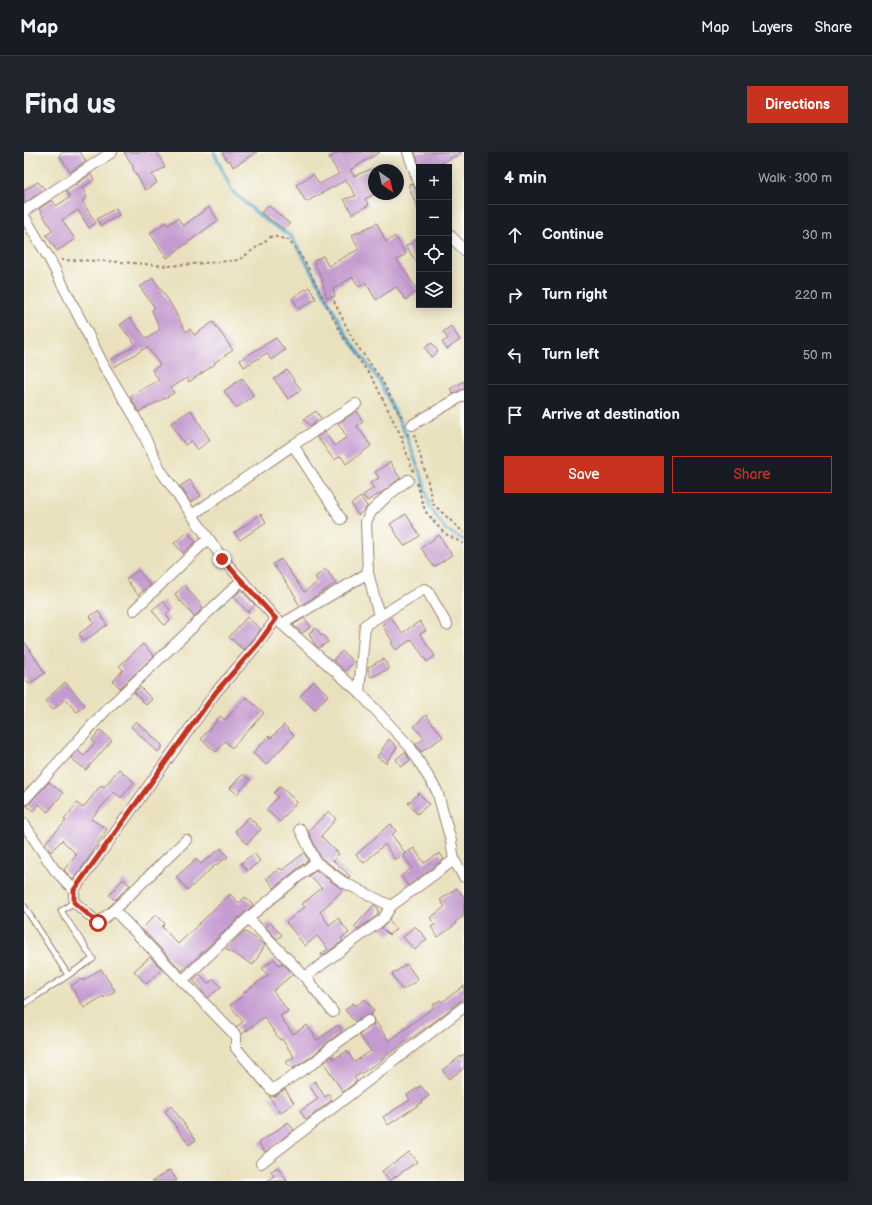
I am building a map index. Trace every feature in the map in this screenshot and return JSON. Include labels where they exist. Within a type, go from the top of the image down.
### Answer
[{"type":"street","points":[[24,211],[112,152]]},
{"type":"street","points":[[408,152],[416,175]]},
{"type":"street","points":[[24,216],[50,260],[105,368],[136,419],[161,471],[222,559],[279,621],[359,692],[410,747],[437,791],[451,841],[454,860],[464,877]]},
{"type":"street","points":[[451,236],[464,250]]},
{"type":"street","points":[[412,425],[464,394]]},
{"type":"street","points":[[192,514],[356,404]]},
{"type":"street","points":[[293,445],[341,519]]},
{"type":"street","points":[[379,616],[368,573],[366,522],[371,512],[387,496],[413,478]]},
{"type":"street","points":[[134,610],[208,539]]},
{"type":"street","points":[[186,840],[114,910],[98,923],[74,902],[74,890],[216,692],[258,644],[279,621],[368,573]]},
{"type":"street","points":[[24,800],[106,710],[242,580]]},
{"type":"street","points":[[359,692],[366,625],[424,589],[427,590],[447,625]]},
{"type":"street","points":[[24,824],[54,869],[74,890]]},
{"type":"street","points":[[300,828],[316,862],[343,882],[391,906]]},
{"type":"street","points":[[305,977],[383,919],[391,906],[454,860]]},
{"type":"street","points":[[182,981],[248,918],[316,862]]},
{"type":"street","points":[[114,910],[236,1036],[236,1048],[272,1090],[315,1062],[333,1046],[368,1021]]},
{"type":"street","points":[[248,918],[305,977],[333,1012]]},
{"type":"street","points":[[261,1163],[464,1007]]},
{"type":"lane","points":[[24,1004],[93,959],[60,911],[74,902]]},
{"type":"lane","points":[[24,906],[68,975]]},
{"type":"path","points":[[50,260],[107,261],[170,266],[239,260],[272,236],[289,240],[307,265],[346,342],[373,379],[399,432],[425,511],[444,533],[464,544]]},
{"type":"path","points":[[334,301],[354,340],[381,379],[400,415],[412,425],[428,482],[432,503],[464,533]]},
{"type":"building","points":[[63,152],[80,152],[86,161],[70,172],[59,155]]},
{"type":"building","points":[[124,152],[157,152],[165,167],[152,175],[157,183],[145,190]]},
{"type":"building","points":[[222,152],[257,152],[233,167],[230,160],[227,161]]},
{"type":"building","points":[[340,152],[380,152],[350,170],[354,176],[368,170],[368,197],[365,199],[369,205],[352,214],[344,199],[356,196],[346,180],[306,202],[296,185],[313,174],[319,184],[339,174],[329,158]]},
{"type":"building","points":[[415,152],[462,152],[440,164],[419,164]]},
{"type":"building","points":[[91,174],[94,180],[82,188],[87,197],[82,201],[96,223],[89,228],[78,210],[62,220],[75,239],[57,251],[46,235],[53,231],[39,209],[52,200],[56,206],[70,197],[66,191]]},
{"type":"building","points":[[38,182],[45,189],[24,203],[24,190]]},
{"type":"building","points":[[412,183],[416,189],[416,204],[409,187],[409,184]]},
{"type":"building","points":[[268,205],[290,224],[283,229],[261,213]]},
{"type":"building","points":[[209,207],[218,220],[167,258],[150,233],[166,222],[168,225],[178,218],[183,226]]},
{"type":"building","points":[[116,208],[119,215],[101,226],[97,219]]},
{"type":"building","points":[[377,223],[386,242],[395,236],[406,254],[397,260],[416,288],[416,292],[406,300],[396,287],[376,300],[366,283],[359,287],[353,277],[333,289],[335,296],[327,298],[323,280],[313,261],[323,256],[328,266],[359,249],[352,235]]},
{"type":"building","points":[[416,239],[416,261],[406,246]]},
{"type":"building","points":[[153,278],[169,301],[186,332],[190,329],[194,335],[213,322],[233,350],[189,382],[187,378],[171,388],[174,393],[139,412],[130,396],[159,380],[152,370],[160,365],[147,347],[114,367],[111,360],[136,345],[120,325],[130,318],[147,339],[160,329],[152,310],[155,308],[140,287]]},
{"type":"building","points":[[309,287],[316,299],[299,309],[292,298]]},
{"type":"building","points":[[451,326],[460,340],[447,349],[442,342],[448,339],[443,332]]},
{"type":"building","points":[[276,338],[285,350],[271,360],[267,353],[244,367],[240,360]]},
{"type":"building","points":[[432,343],[438,352],[431,357],[425,347]]},
{"type":"building","points":[[287,370],[301,390],[288,399],[274,379]]},
{"type":"building","points":[[242,378],[254,396],[236,408],[224,391]]},
{"type":"building","points":[[464,381],[464,389],[453,394],[450,389]]},
{"type":"building","points":[[191,410],[210,440],[197,450],[191,441],[185,445],[171,423]]},
{"type":"building","points":[[316,411],[321,418],[310,426],[304,419]]},
{"type":"building","points":[[357,411],[363,422],[357,426],[371,446],[346,464],[341,456],[334,460],[317,437],[325,432],[334,446],[347,437],[338,423]]},
{"type":"building","points":[[390,462],[400,478],[381,493],[367,501],[363,495],[374,488],[370,483],[379,478],[375,472]]},
{"type":"building","points":[[190,480],[201,496],[191,502],[180,486]]},
{"type":"building","points":[[361,497],[367,506],[364,511],[358,515],[351,504]]},
{"type":"building","points":[[261,514],[266,522],[240,540],[234,533]]},
{"type":"building","points":[[406,514],[420,536],[404,546],[390,524]]},
{"type":"building","points":[[188,532],[196,542],[183,553],[174,543]]},
{"type":"building","points":[[439,535],[452,555],[434,567],[421,548]]},
{"type":"building","points":[[281,559],[304,592],[318,582],[315,577],[326,569],[336,583],[300,606],[295,598],[296,597],[273,564]]},
{"type":"building","points":[[138,570],[150,585],[138,595],[126,579]]},
{"type":"building","points":[[185,585],[203,608],[194,617],[181,601],[180,602],[175,594]]},
{"type":"building","points":[[241,590],[255,605],[248,612],[234,597]]},
{"type":"building","points":[[163,601],[170,610],[166,614],[170,620],[164,625],[152,610]]},
{"type":"building","points":[[98,611],[107,625],[84,641],[79,634],[94,623],[90,616]]},
{"type":"building","points":[[247,617],[261,629],[244,650],[229,637]]},
{"type":"building","points":[[304,618],[311,627],[302,633],[293,625]]},
{"type":"building","points":[[391,618],[402,633],[420,621],[426,631],[420,634],[435,656],[427,662],[412,639],[396,650],[391,643],[393,642],[382,625]]},
{"type":"building","points":[[316,628],[322,636],[324,635],[328,642],[319,648],[315,645],[309,633]]},
{"type":"building","points":[[24,641],[45,673],[29,684],[24,677]]},
{"type":"building","points":[[143,644],[154,656],[120,688],[113,681],[123,670],[119,666]]},
{"type":"building","points":[[342,651],[354,662],[345,671],[333,660]]},
{"type":"building","points":[[384,659],[389,669],[371,677],[368,667]]},
{"type":"building","points":[[314,681],[328,695],[315,710],[300,696]]},
{"type":"building","points":[[65,682],[85,705],[77,712],[65,699],[53,710],[45,701]]},
{"type":"building","points":[[140,687],[152,699],[146,705],[134,692]]},
{"type":"building","points":[[246,697],[264,713],[232,748],[225,741],[216,752],[201,739],[220,716],[225,720]]},
{"type":"building","points":[[426,715],[443,737],[421,752],[416,744],[424,739],[414,726]]},
{"type":"building","points":[[136,721],[162,745],[162,748],[158,752],[131,727]]},
{"type":"building","points":[[284,725],[294,735],[266,765],[253,753],[269,736],[271,738]]},
{"type":"building","points":[[100,730],[112,740],[86,770],[71,758],[78,751],[84,756],[95,742],[92,740]]},
{"type":"building","points":[[389,739],[397,747],[386,763],[377,757]]},
{"type":"building","points":[[405,752],[410,760],[401,767],[396,759]]},
{"type":"building","points":[[119,769],[134,782],[121,798],[114,792],[91,819],[107,829],[73,880],[64,870],[76,854],[62,840],[51,852],[45,843],[66,821],[64,820],[77,803],[83,808],[101,785],[104,787]]},
{"type":"building","points":[[243,774],[250,780],[237,794],[230,788]]},
{"type":"building","points":[[49,782],[63,793],[48,812],[39,804],[34,811],[27,806]]},
{"type":"building","points":[[280,786],[297,802],[280,822],[266,810],[278,797],[274,793]]},
{"type":"building","points":[[419,793],[429,804],[417,814],[408,803]]},
{"type":"building","points":[[329,811],[336,819],[321,836],[339,854],[333,860],[350,876],[349,878],[321,858],[308,831]]},
{"type":"building","points":[[249,817],[261,829],[247,844],[235,831]]},
{"type":"building","points":[[391,824],[396,831],[392,835],[405,853],[395,860],[385,844],[364,863],[356,855],[379,833]]},
{"type":"building","points":[[221,848],[228,857],[213,867],[188,890],[176,877],[196,859],[201,864]]},
{"type":"building","points":[[414,848],[424,863],[440,853],[444,859],[408,886],[401,876],[412,868],[403,855]]},
{"type":"building","points":[[254,853],[260,861],[247,871],[241,863]]},
{"type":"building","points":[[304,853],[308,860],[274,888],[266,878],[280,868],[282,870]]},
{"type":"building","points":[[316,870],[343,890],[320,912],[329,925],[338,918],[349,933],[341,938],[343,941],[322,956],[321,954],[328,949],[317,936],[305,946],[286,922],[305,907],[302,904],[322,888],[309,876]]},
{"type":"building","points":[[123,879],[130,885],[115,900],[109,895]]},
{"type":"building","points":[[457,888],[464,897],[464,916],[438,937],[431,927],[435,924],[430,918],[445,907],[440,900]]},
{"type":"building","points":[[230,894],[239,903],[245,897],[253,905],[182,971],[142,929],[156,914],[165,924],[162,927],[178,944]]},
{"type":"building","points":[[374,905],[378,908],[378,915],[357,930],[354,927]]},
{"type":"building","points":[[389,921],[396,929],[389,935],[382,928]]},
{"type":"building","points":[[270,922],[282,935],[277,939],[265,926]]},
{"type":"building","points":[[415,926],[427,939],[415,950],[403,937]]},
{"type":"building","points":[[244,931],[265,945],[253,965],[226,949]]},
{"type":"building","points":[[150,957],[162,969],[146,984],[134,971]]},
{"type":"building","points":[[274,959],[279,965],[282,963],[293,974],[273,991],[288,1011],[280,1016],[293,1034],[307,1025],[317,1040],[338,1025],[342,1031],[311,1057],[292,1069],[286,1062],[294,1057],[264,1017],[242,1034],[236,1027],[243,1022],[230,1005],[268,975],[262,968]]},
{"type":"building","points":[[407,964],[418,980],[402,990],[392,974]]},
{"type":"building","points":[[101,969],[115,991],[104,998],[103,996],[84,1008],[71,986],[81,979],[83,981]]},
{"type":"building","points":[[200,974],[208,983],[214,979],[221,987],[208,998],[193,980]]},
{"type":"building","points":[[464,986],[464,998],[382,1060],[354,1078],[357,1081],[343,1092],[324,1063],[332,1056],[334,1059],[347,1051],[354,1062],[371,1051],[359,1035],[374,1024],[373,1018],[389,1041],[434,1007],[433,1005],[440,1000],[442,1002]]},
{"type":"building","points":[[365,999],[374,1011],[371,1014],[373,1017],[367,1015],[355,1022],[345,1010],[353,1003],[356,1006]]},
{"type":"building","points":[[464,1054],[464,1068],[449,1079],[442,1070]]},
{"type":"building","points":[[315,1081],[325,1097],[329,1094],[332,1100],[306,1120],[300,1111],[318,1099],[309,1085]]},
{"type":"building","points":[[421,1086],[429,1096],[422,1101],[423,1102],[388,1125],[383,1117],[410,1100],[407,1095]]},
{"type":"building","points":[[285,1089],[294,1103],[280,1113],[269,1096],[275,1096]]},
{"type":"building","points":[[171,1106],[196,1140],[189,1145],[165,1111]]},
{"type":"building","points":[[288,1122],[294,1130],[265,1152],[259,1143]]},
{"type":"building","points":[[409,1152],[417,1162],[389,1181],[382,1171]]},
{"type":"building","points":[[278,1167],[287,1181],[267,1181],[274,1176],[271,1171]]},
{"type":"building","points":[[170,1170],[177,1181],[152,1181]]},
{"type":"waterway","points":[[214,152],[232,191],[265,220],[291,236],[346,334],[380,382],[406,435],[424,483],[430,508],[446,530],[464,540]]},
{"type":"route","points":[[98,923],[74,902],[74,890],[216,692],[258,644],[276,619],[222,559]]}]
